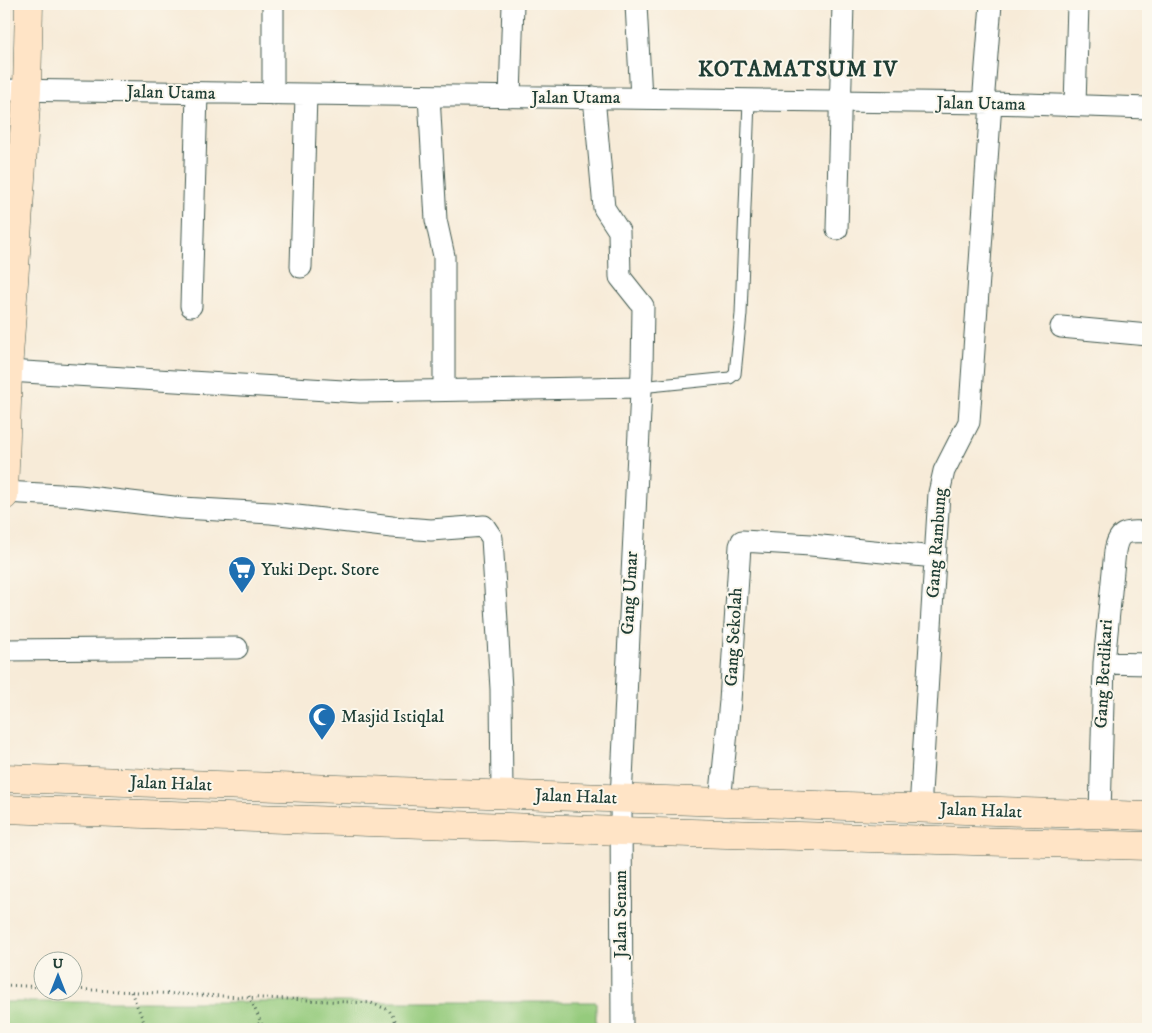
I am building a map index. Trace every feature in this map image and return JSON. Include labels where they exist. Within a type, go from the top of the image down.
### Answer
[{"type":"main road","points":[[4,496],[15,90],[29,4]]},
{"type":"main road","name":"Jalan Halat","points":[[4,778],[920,810],[1148,816]]},
{"type":"main road","name":"Jalan Halat","points":[[4,809],[621,831],[1148,846]]},
{"type":"street","points":[[273,4],[273,94]]},
{"type":"street","points":[[510,97],[513,4]]},
{"type":"street","points":[[636,4],[641,98]]},
{"type":"street","points":[[837,229],[842,4]]},
{"type":"street","name":"Gang Rambung","points":[[920,810],[939,493],[942,478],[969,422],[987,104],[990,4]]},
{"type":"street","points":[[1075,105],[1078,4]]},
{"type":"street","name":"Jalan Utama","points":[[15,90],[197,94],[594,97],[1075,105],[1148,108]]},
{"type":"street","points":[[191,306],[197,94]]},
{"type":"street","points":[[301,267],[306,95]]},
{"type":"street","points":[[429,96],[436,220],[444,256],[444,390]]},
{"type":"street","name":"Gang Umar","points":[[594,97],[604,208],[619,231],[620,276],[643,306],[621,799]]},
{"type":"street","points":[[1061,327],[1148,336]]},
{"type":"street","points":[[7,364],[360,392],[640,387]]},
{"type":"street","points":[[4,492],[79,496],[182,508],[272,513],[431,530],[484,526],[492,538],[501,690],[502,795]]},
{"type":"street","name":"Gang Berdikari","points":[[1100,815],[1104,663],[1116,540],[1120,535],[1127,532],[1148,532]]},
{"type":"street","name":"Gang Sekolah","points":[[720,803],[730,701],[740,546],[742,542],[747,540],[935,557]]},
{"type":"street","points":[[4,650],[237,648]]},
{"type":"street","points":[[1104,663],[1148,664]]},
{"type":"street","name":"Jalan Senam","points":[[621,799],[622,1029]]},
{"type":"lane","points":[[640,387],[730,378],[735,374],[741,314],[749,100]]},
{"type":"path","points":[[4,985],[32,986]]},
{"type":"path","points":[[82,990],[370,1003],[389,1010],[400,1029]]},
{"type":"path","points":[[131,992],[147,1029]]},
{"type":"path","points":[[249,996],[264,1029]]},
{"type":"path","points":[[244,1029],[261,1023]]},
{"type":"green space","points":[[4,1002],[596,1002],[596,1029],[4,1029]]},
{"type":"place","name":"Yuki Dept. Store","points":[[242,594]]},
{"type":"place","name":"Masjid Istiqlal","points":[[322,741]]},
{"type":"district","name":"KOTAMATSUM IV","points":[[798,69]]}]
